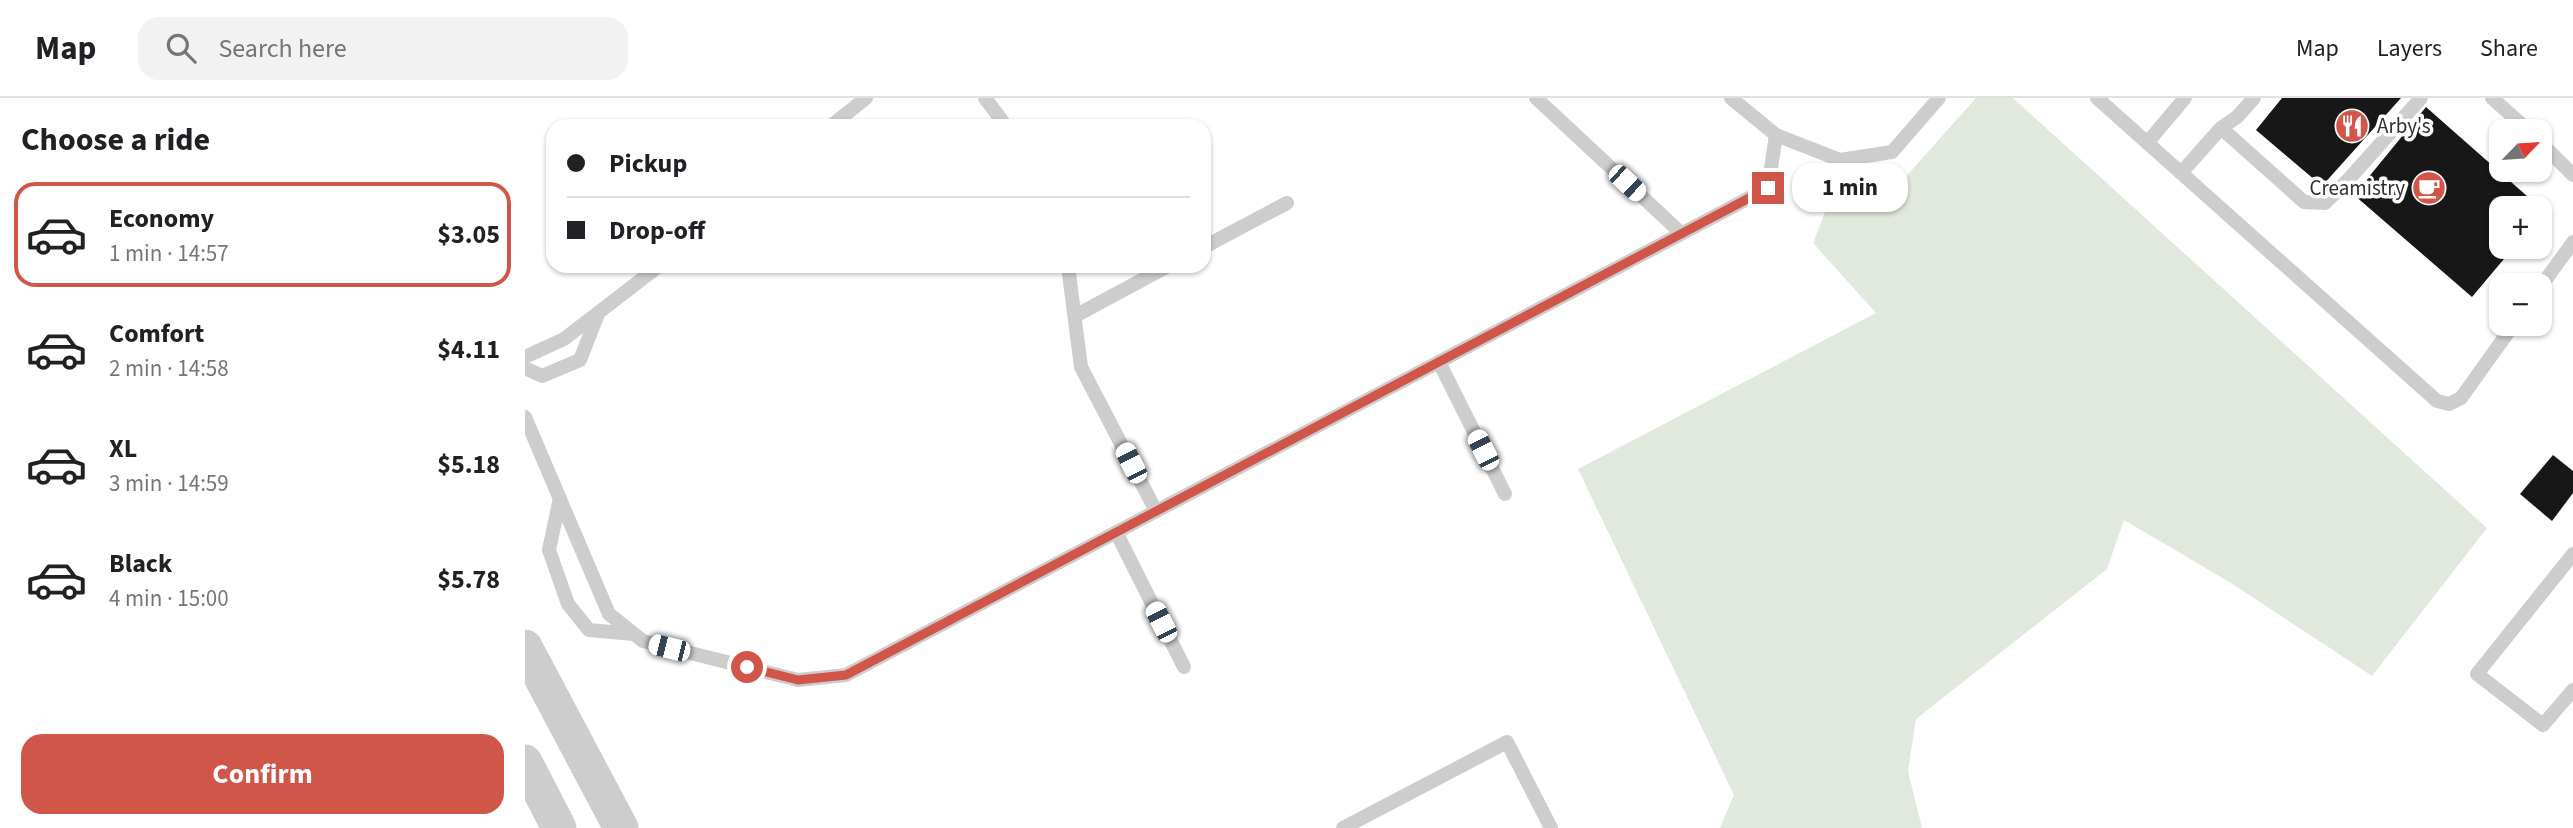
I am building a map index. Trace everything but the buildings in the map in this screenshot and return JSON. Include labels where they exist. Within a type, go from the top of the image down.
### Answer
[{"type":"street","points":[[525,647],[621,828]]},
{"type":"street","points":[[525,762],[559,828]]},
{"type":"lane","points":[[840,119],[866,98]]},
{"type":"lane","points":[[985,98],[1001,119]]},
{"type":"lane","points":[[1536,98],[1681,233]]},
{"type":"lane","points":[[1731,98],[1776,135],[1840,160],[1892,152],[1939,98]]},
{"type":"lane","points":[[2097,98],[2437,401],[2449,404],[2461,398],[2505,336]]},
{"type":"lane","points":[[2147,142],[2185,98]]},
{"type":"lane","points":[[2181,173],[2221,128],[2237,117],[2254,98]]},
{"type":"lane","points":[[2221,128],[2304,202],[2325,203],[2421,98]]},
{"type":"lane","points":[[2492,98],[2516,119]]},
{"type":"lane","points":[[525,417],[609,614],[633,634],[643,642],[798,680],[846,675],[1768,188],[1776,135]]},
{"type":"lane","points":[[2552,154],[2573,175]]},
{"type":"lane","points":[[1211,243],[1287,203]]},
{"type":"lane","points":[[2551,273],[2573,242]]},
{"type":"lane","points":[[525,357],[564,339],[650,273]]},
{"type":"lane","points":[[1070,273],[1081,367],[1156,511]]},
{"type":"lane","points":[[1075,316],[1155,273]]},
{"type":"lane","points":[[525,368],[543,376],[580,360],[598,314]]},
{"type":"lane","points":[[1439,362],[1505,494]]},
{"type":"lane","points":[[560,498],[549,550],[568,604],[589,630],[633,634]]},
{"type":"lane","points":[[1116,532],[1184,667]]},
{"type":"lane","points":[[2573,554],[2477,674],[2543,725],[2573,690]]},
{"type":"lane","points":[[1343,828],[1507,742],[1551,828]]},
{"type":"shaded area","points":[[1976,98],[2013,98],[2487,528],[2372,676],[2231,583],[2124,520],[2107,569],[1916,719],[1908,771],[1922,828],[1720,828],[1734,795],[1578,469],[1876,313],[1813,243],[1836,184],[1902,181]]},
{"type":"place","name":"Arby's","points":[[2352,126]]},
{"type":"place","name":"Creamistry","points":[[2429,188]]},
{"type":"route","points":[[747,667],[798,680],[846,675],[1768,188]]}]
